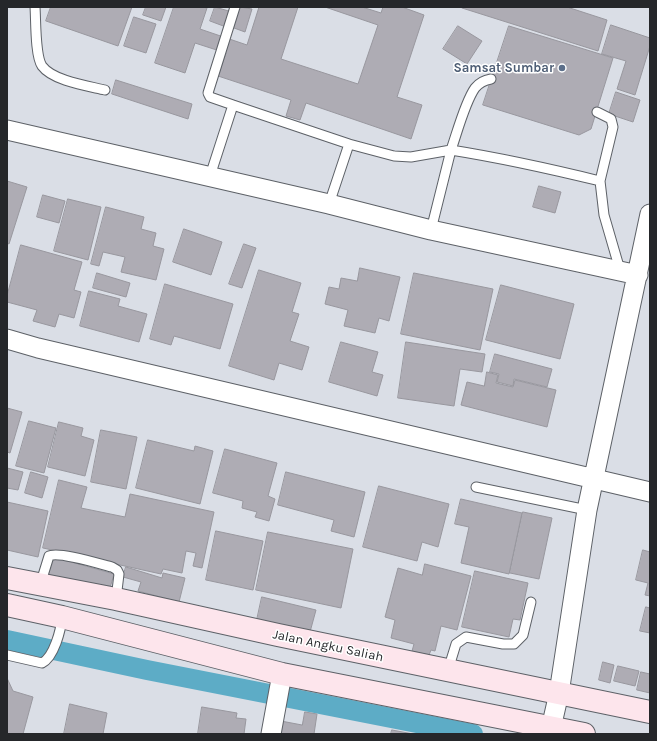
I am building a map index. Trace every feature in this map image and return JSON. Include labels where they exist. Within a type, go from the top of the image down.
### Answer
[{"type":"main road","name":"Jalan Angku Saliah","points":[[7,578],[116,599],[278,635],[650,712]]},
{"type":"main road","points":[[7,605],[62,621],[281,678],[584,734]]},
{"type":"street","points":[[7,130],[330,204],[431,230],[629,273]]},
{"type":"street","points":[[552,728],[629,273],[648,233],[650,214]]},
{"type":"street","points":[[7,339],[38,348],[650,492]]},
{"type":"street","points":[[271,734],[281,678]]},
{"type":"lane","points":[[35,7],[38,52],[41,65],[52,74],[79,84],[105,90]]},
{"type":"lane","points":[[235,7],[208,93],[210,97],[349,144],[394,156],[411,157],[451,150],[502,158],[600,181]]},
{"type":"lane","points":[[431,230],[451,150],[469,100],[476,87],[485,80],[492,79]]},
{"type":"lane","points":[[210,176],[234,105]]},
{"type":"lane","points":[[597,112],[611,118],[613,127],[600,181],[604,215],[629,273]]},
{"type":"lane","points":[[330,204],[349,144]]},
{"type":"lane","points":[[476,486],[588,510]]},
{"type":"lane","points":[[40,585],[49,556],[53,554],[67,556],[112,567],[117,570],[119,574],[116,599]]},
{"type":"lane","points":[[448,670],[456,644],[466,637],[503,644],[514,644],[523,635],[531,602]]},
{"type":"lane","points":[[7,655],[42,662],[46,660],[55,643],[62,621]]},
{"type":"building","points":[[51,7],[132,7],[118,46],[46,21]]},
{"type":"building","points":[[146,7],[166,7],[161,21],[143,15]]},
{"type":"building","points":[[174,7],[207,8],[200,29],[247,45],[259,7],[298,7],[281,59],[358,84],[378,25],[325,7],[362,7],[381,13],[383,7],[402,7],[424,15],[397,97],[422,105],[411,139],[306,103],[300,120],[286,116],[291,100],[218,76],[226,53],[195,43],[185,73],[155,63]]},
{"type":"building","points":[[215,7],[232,12],[226,27],[210,21]]},
{"type":"building","points":[[240,7],[252,9],[245,32],[234,28]]},
{"type":"building","points":[[462,7],[567,7],[607,20],[598,51]]},
{"type":"building","points":[[134,17],[156,24],[146,53],[124,46]]},
{"type":"building","points":[[611,25],[650,38],[650,46],[635,95],[617,89],[626,61],[602,54]]},
{"type":"building","points":[[458,26],[482,41],[467,64],[443,49]]},
{"type":"building","points":[[509,26],[613,58],[591,129],[579,135],[483,105]]},
{"type":"building","points":[[116,80],[192,104],[188,119],[112,94]]},
{"type":"building","points":[[616,92],[640,100],[633,122],[609,114]]},
{"type":"building","points":[[7,181],[27,187],[9,244],[7,243]]},
{"type":"building","points":[[539,186],[561,192],[555,213],[533,207]]},
{"type":"building","points":[[43,195],[65,201],[59,223],[37,217]]},
{"type":"building","points":[[68,199],[101,207],[88,260],[54,251]]},
{"type":"building","points":[[106,207],[144,217],[141,229],[156,233],[153,246],[164,249],[156,280],[121,272],[125,257],[103,252],[99,266],[91,264]]},
{"type":"building","points":[[184,229],[222,242],[211,275],[173,262]]},
{"type":"building","points":[[244,244],[256,248],[242,288],[229,284]]},
{"type":"building","points":[[21,245],[82,262],[74,290],[81,292],[74,318],[59,314],[55,327],[33,321],[37,310],[7,302],[7,296]]},
{"type":"building","points":[[360,268],[400,277],[389,321],[379,318],[375,333],[344,326],[348,310],[325,304],[329,287],[339,289],[341,278],[357,281]]},
{"type":"building","points":[[259,270],[301,283],[292,312],[299,314],[290,341],[309,347],[302,370],[279,363],[274,380],[229,366]]},
{"type":"building","points":[[97,273],[130,283],[126,297],[93,288]]},
{"type":"building","points":[[414,273],[493,289],[480,350],[401,334]]},
{"type":"building","points":[[165,284],[233,304],[220,349],[174,336],[171,345],[150,339]]},
{"type":"building","points":[[501,285],[574,304],[560,359],[486,340]]},
{"type":"building","points":[[89,291],[120,299],[118,306],[147,314],[139,342],[80,326]]},
{"type":"building","points":[[341,342],[378,352],[372,372],[383,375],[377,396],[329,382]]},
{"type":"building","points":[[406,342],[485,354],[482,372],[460,369],[454,406],[398,398]]},
{"type":"building","points":[[495,354],[552,369],[547,387],[514,379],[513,386],[497,382],[499,374],[490,372]]},
{"type":"building","points":[[487,372],[498,375],[496,383],[513,387],[515,380],[556,390],[547,427],[461,405],[467,382],[484,386]]},
{"type":"building","points":[[7,408],[22,412],[10,453],[7,452]]},
{"type":"building","points":[[29,421],[56,428],[44,473],[16,466]]},
{"type":"building","points":[[59,422],[83,428],[81,436],[94,440],[85,476],[48,467]]},
{"type":"building","points":[[101,430],[137,437],[126,489],[91,482]]},
{"type":"building","points":[[148,440],[194,451],[195,446],[213,451],[200,504],[136,488]]},
{"type":"building","points":[[225,449],[277,463],[268,496],[275,499],[269,521],[255,517],[257,512],[242,508],[243,501],[213,493]]},
{"type":"building","points":[[7,468],[23,472],[18,490],[7,488]]},
{"type":"building","points":[[31,472],[48,477],[42,498],[25,493]]},
{"type":"building","points":[[286,472],[365,492],[354,537],[331,531],[334,520],[278,505]]},
{"type":"building","points":[[59,480],[87,487],[81,508],[125,517],[130,494],[214,512],[202,568],[193,566],[196,553],[186,551],[182,573],[163,569],[161,574],[43,548]]},
{"type":"building","points":[[379,486],[449,504],[438,547],[422,542],[417,561],[363,547]]},
{"type":"building","points":[[461,499],[522,513],[509,574],[461,563],[469,527],[455,524]]},
{"type":"building","points":[[7,502],[48,511],[38,557],[7,550]]},
{"type":"building","points":[[523,512],[552,518],[539,579],[510,573]]},
{"type":"building","points":[[216,531],[263,541],[253,590],[206,580]]},
{"type":"building","points":[[268,532],[353,549],[341,608],[256,590]]},
{"type":"building","points":[[643,550],[650,552],[650,596],[645,595],[648,583],[636,580]]},
{"type":"building","points":[[54,557],[114,574],[108,595],[48,578]]},
{"type":"building","points":[[425,564],[471,576],[457,630],[441,626],[435,651],[431,650],[429,655],[412,651],[414,644],[391,638],[395,620],[385,617],[398,568],[422,575]]},
{"type":"building","points":[[126,567],[162,578],[163,573],[185,578],[179,602],[138,591],[141,582],[123,577]]},
{"type":"building","points":[[475,571],[528,583],[520,620],[513,619],[509,637],[462,627]]},
{"type":"building","points":[[262,597],[316,610],[310,632],[257,620]]},
{"type":"building","points":[[646,607],[650,608],[650,633],[640,631]]},
{"type":"building","points":[[603,662],[614,665],[610,683],[599,680]]},
{"type":"building","points":[[618,666],[639,671],[635,686],[614,681]]},
{"type":"building","points":[[641,672],[650,674],[650,693],[637,690]]},
{"type":"building","points":[[7,678],[13,691],[33,697],[23,734],[7,734]]},
{"type":"building","points":[[70,704],[107,713],[103,734],[64,734]]},
{"type":"building","points":[[202,707],[237,713],[236,718],[246,719],[244,734],[198,734]]},
{"type":"building","points":[[305,712],[317,714],[314,734],[279,734],[281,721],[302,725]]},
{"type":"building","points":[[392,730],[413,734],[391,734]]},
{"type":"waterway","points":[[7,640],[147,670],[473,734]]},
{"type":"place","name":"Samsat Sumbar","points":[[562,68]]}]
